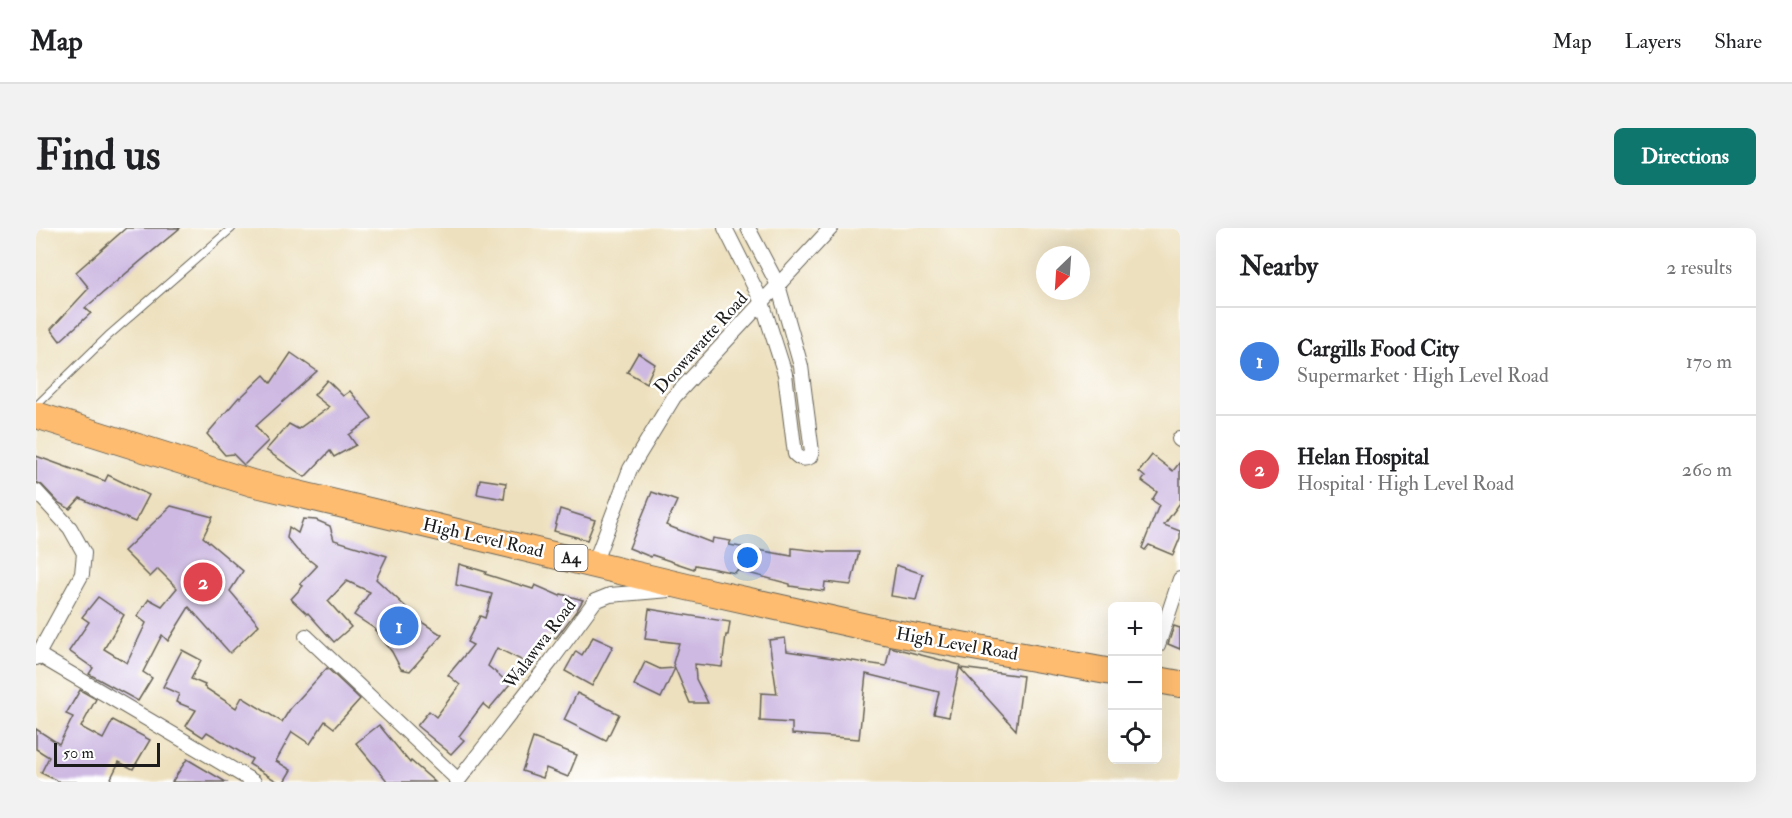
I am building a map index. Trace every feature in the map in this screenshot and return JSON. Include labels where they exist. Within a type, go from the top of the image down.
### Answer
[{"type":"highway","name":"High Level Road","points":[[36,415],[252,483],[687,587],[884,631],[1108,671]]},
{"type":"highway","points":[[1162,681],[1180,684]]},
{"type":"street","points":[[725,228],[762,302],[785,374],[795,454],[800,459],[810,458],[812,452],[801,366],[778,285],[748,228]]},
{"type":"street","name":"Doowawatte Road","points":[[594,564],[630,469],[674,398],[831,228]]},
{"type":"street","points":[[36,491],[70,528],[84,553],[82,574],[37,656],[254,782]]},
{"type":"street","points":[[1162,633],[1180,579]]},
{"type":"street","name":"Walawwa Road","points":[[458,781],[595,601],[610,595],[687,587]]},
{"type":"street","points":[[306,636],[458,781]]},
{"type":"lane","points":[[36,406],[108,336],[232,228]]},
{"type":"building","points":[[126,228],[180,228],[85,308],[91,313],[60,341],[51,329],[89,288],[76,272]]},
{"type":"building","points":[[291,353],[317,371],[256,426],[268,441],[244,465],[233,454],[225,455],[207,434],[239,397],[264,375],[271,383]]},
{"type":"building","points":[[638,353],[655,364],[646,383],[627,372]]},
{"type":"building","points":[[327,380],[343,396],[350,391],[372,418],[349,435],[356,445],[334,457],[330,451],[305,477],[266,450],[289,424],[298,429],[329,407],[314,395]]},
{"type":"building","points":[[1152,455],[1173,471],[1180,462],[1180,503],[1164,525],[1180,531],[1180,538],[1173,555],[1149,545],[1145,550],[1142,548],[1159,505],[1152,500],[1157,492],[1142,481],[1145,477],[1139,472]]},
{"type":"building","points":[[36,456],[105,481],[108,475],[149,495],[135,522],[80,498],[70,509],[59,503],[42,485],[36,482]]},
{"type":"building","points":[[480,479],[506,483],[504,499],[477,494]]},
{"type":"building","points":[[652,492],[677,501],[666,525],[712,543],[713,538],[731,541],[729,545],[792,556],[792,548],[828,552],[859,552],[851,585],[825,582],[824,591],[790,586],[790,584],[737,570],[735,573],[695,565],[694,569],[652,555],[651,557],[629,548]]},
{"type":"building","points":[[171,506],[213,517],[203,537],[243,571],[230,591],[259,625],[230,653],[189,607],[168,641],[162,635],[143,672],[152,678],[138,701],[89,674],[93,668],[69,651],[89,622],[82,617],[98,597],[124,615],[104,649],[127,663],[146,623],[137,616],[149,599],[162,606],[177,588],[158,569],[150,577],[124,551]]},
{"type":"building","points":[[560,509],[595,520],[587,540],[554,531]]},
{"type":"building","points":[[303,519],[316,520],[330,526],[334,540],[387,556],[376,579],[423,623],[442,635],[410,671],[401,669],[375,629],[354,615],[370,592],[347,581],[328,601],[351,627],[334,642],[308,613],[291,599],[303,586],[300,584],[317,566],[297,550],[287,538],[289,527],[298,533]]},
{"type":"building","points":[[459,564],[533,589],[535,585],[560,596],[561,594],[583,600],[556,638],[546,635],[531,665],[497,648],[488,666],[510,684],[489,709],[483,704],[459,736],[464,740],[451,754],[417,726],[429,711],[436,717],[460,685],[448,675],[473,645],[467,642],[480,616],[485,618],[492,594],[456,585]]},
{"type":"building","points":[[896,565],[923,574],[916,600],[891,596]]},
{"type":"building","points":[[649,609],[730,622],[722,667],[695,664],[696,679],[708,703],[690,703],[673,663],[679,643],[645,639]]},
{"type":"building","points":[[1174,626],[1180,628],[1180,649],[1168,644]]},
{"type":"building","points":[[593,637],[613,646],[592,686],[565,671],[576,651],[582,655]]},
{"type":"building","points":[[785,638],[787,651],[886,666],[890,647],[960,665],[949,717],[934,714],[939,692],[866,674],[859,739],[792,734],[792,723],[760,721],[761,693],[777,694],[769,640]]},
{"type":"building","points":[[182,650],[201,660],[191,679],[205,685],[204,687],[236,708],[242,697],[282,722],[290,709],[327,668],[360,699],[334,728],[325,721],[310,744],[292,732],[276,761],[291,770],[284,782],[278,782],[249,764],[252,759],[207,732],[203,737],[186,726],[196,710],[176,702],[179,694],[163,687]]},
{"type":"building","points":[[645,662],[660,669],[675,668],[661,698],[634,685]]},
{"type":"building","points":[[960,668],[1023,676],[1016,730]]},
{"type":"building","points":[[80,690],[96,699],[81,727],[103,739],[113,720],[150,740],[133,769],[119,762],[109,782],[60,782],[41,773],[49,757],[36,749],[36,729],[59,744],[73,717],[66,714]]},
{"type":"building","points":[[577,693],[619,714],[606,741],[564,720]]},
{"type":"building","points":[[379,725],[410,763],[411,761],[435,782],[388,782],[356,743]]},
{"type":"building","points":[[533,738],[577,755],[568,777],[546,768],[543,778],[522,771]]},
{"type":"building","points":[[187,759],[226,782],[172,782]]},
{"type":"place","name":"Helan Hospital","points":[[203,582]]},
{"type":"place","name":"Cargills Food City","points":[[399,626]]}]
